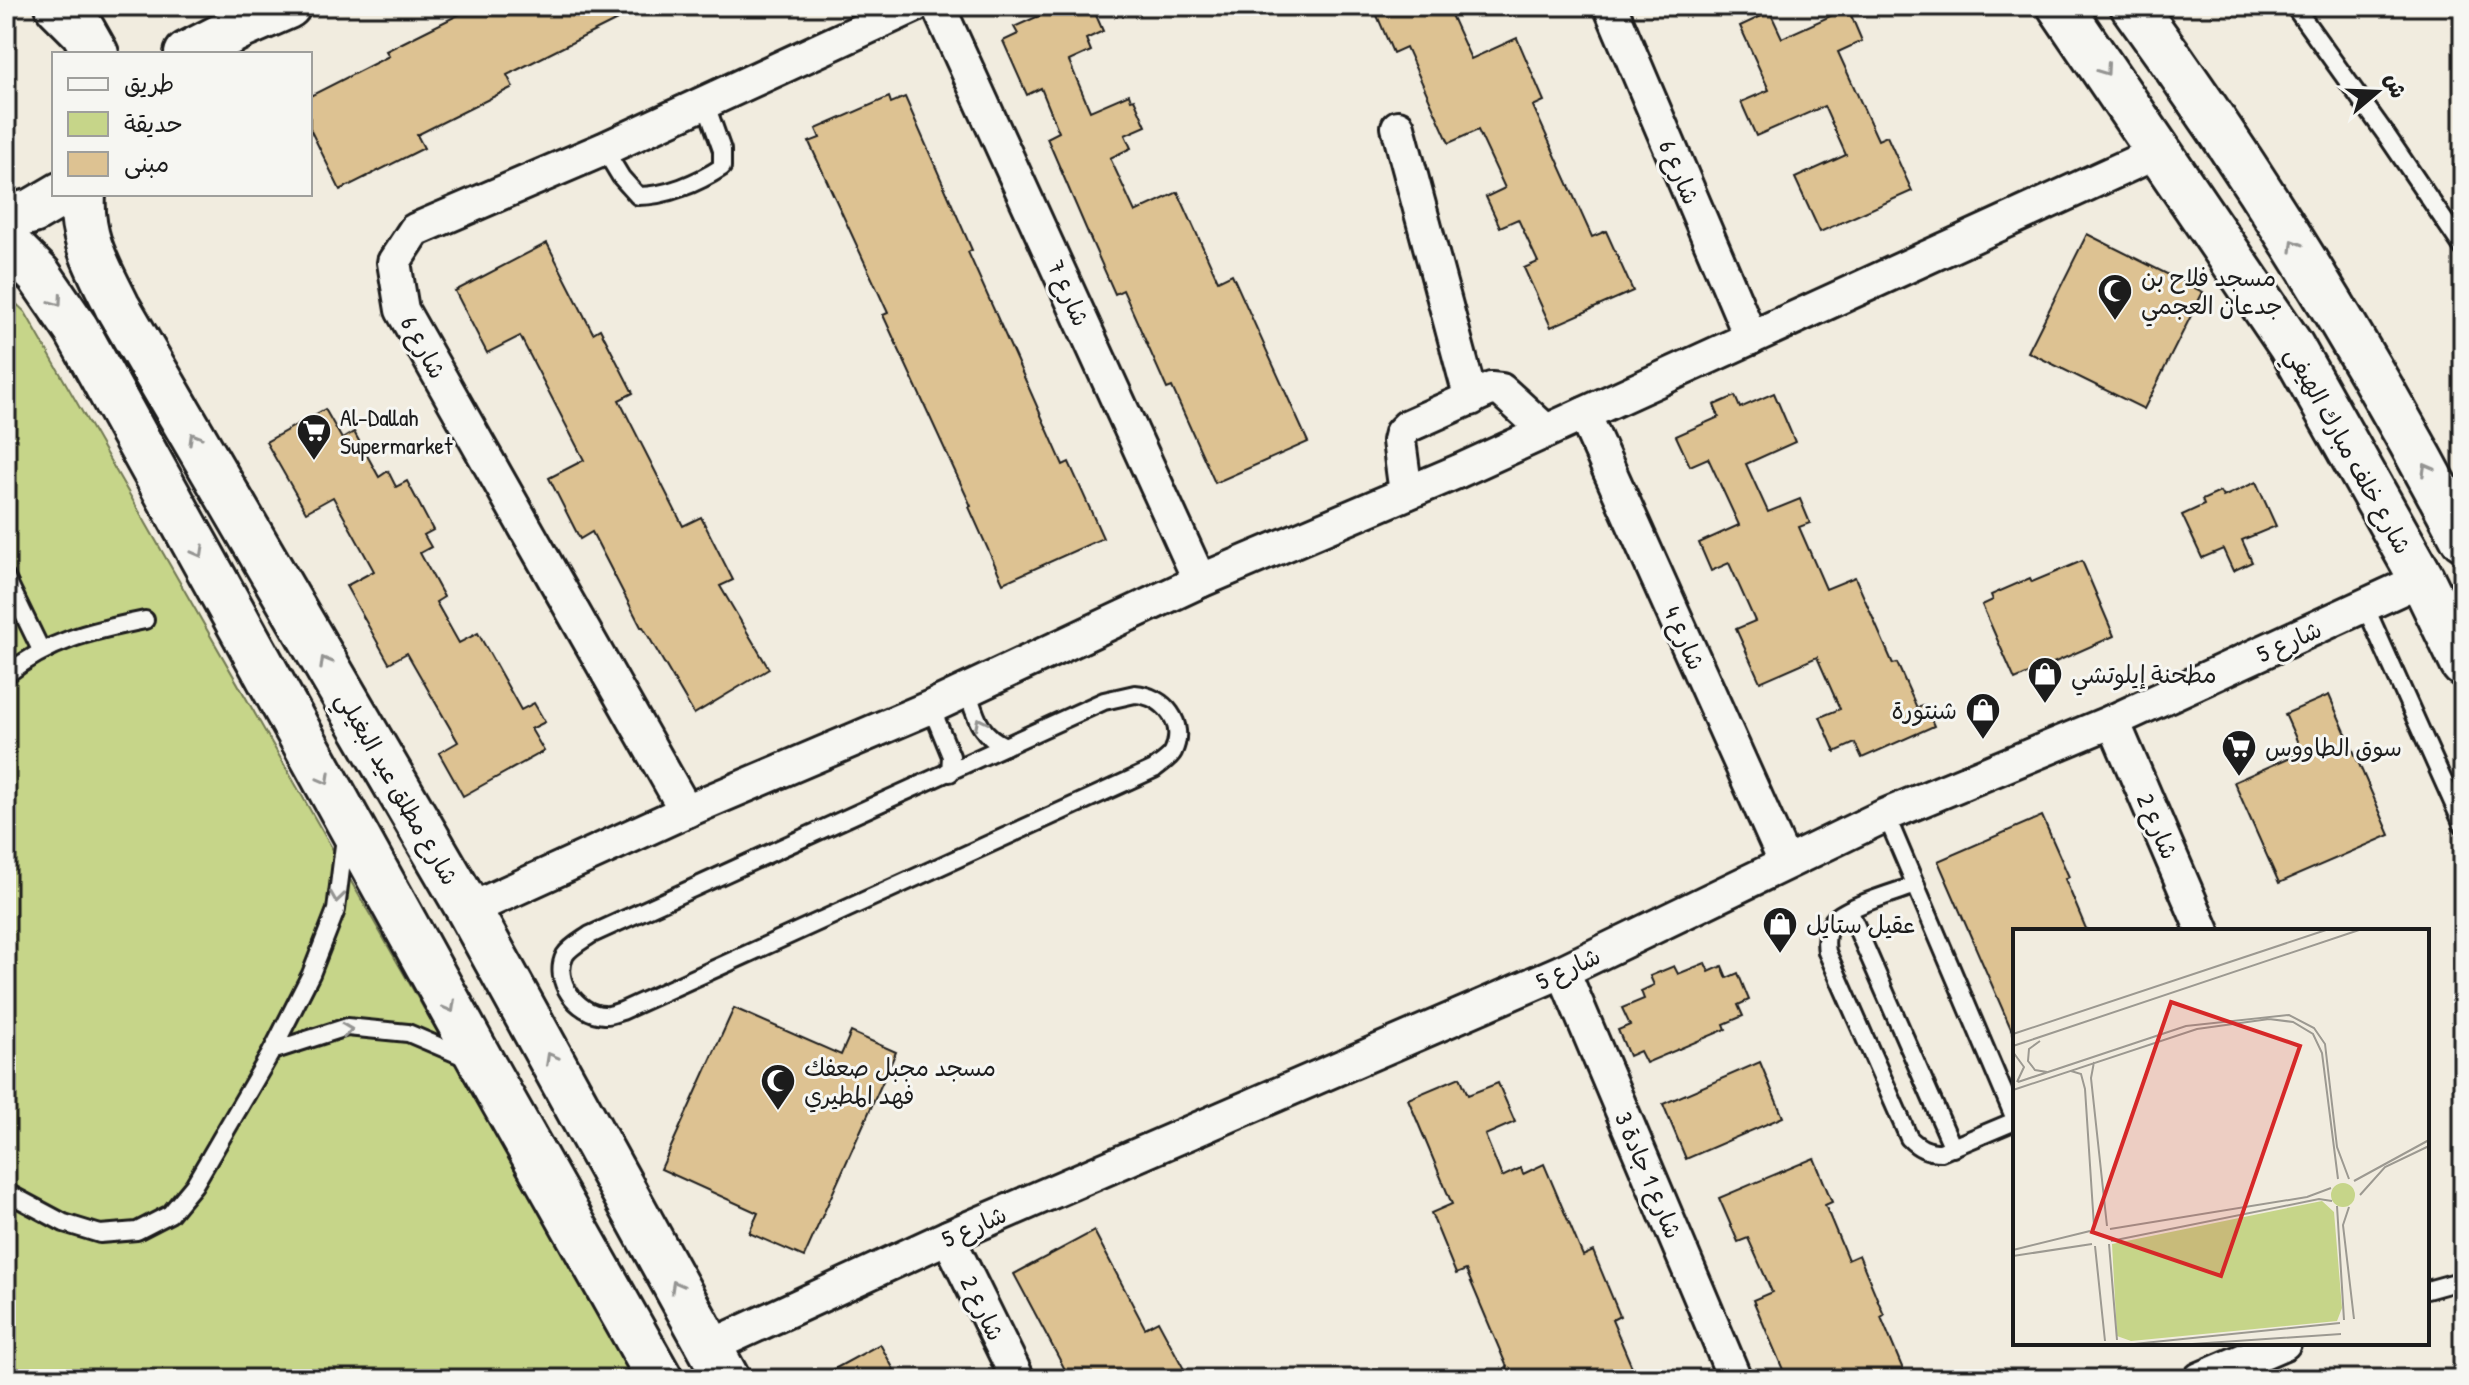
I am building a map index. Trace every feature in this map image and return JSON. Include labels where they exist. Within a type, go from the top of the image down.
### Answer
[{"type":"street","points":[[62,6],[83,31],[95,52]]},
{"type":"street","points":[[191,52],[288,6]]},
{"type":"street","name":"شارع 6","points":[[686,811],[402,310],[394,262],[415,230],[604,149],[914,6]]},
{"type":"street","name":"شارع 7","points":[[938,6],[1200,581]]},
{"type":"street","name":"شارع 6","points":[[1610,6],[1751,338]]},
{"type":"street","name":"شارع خلف مبارك الهيفي","points":[[2060,6],[2291,346],[2422,579],[2463,664]]},
{"type":"street","points":[[2133,6],[2192,87],[2287,230],[2377,382],[2463,538]]},
{"type":"street","points":[[1398,127],[1471,399]]},
{"type":"street","points":[[469,910],[686,811],[931,707],[1200,581],[1584,414],[2158,152]]},
{"type":"street","points":[[6,218],[33,211],[59,196]]},
{"type":"street","name":"شارع مطلق عيد البغيلي","points":[[83,196],[89,251],[117,306],[469,910],[718,1363]]},
{"type":"street","points":[[6,242],[39,275],[76,329],[660,1379]]},
{"type":"street","points":[[1406,493],[1399,441],[1401,433],[1408,426],[1491,389],[1501,390],[1546,431]]},
{"type":"street","name":"شارع 4","points":[[1584,414],[1785,862]]},
{"type":"street","name":"شارع 5","points":[[718,1363],[948,1237],[1563,971],[1886,815],[2113,721],[2422,579]]},
{"type":"street","name":"شارع 2","points":[[2113,721],[2202,929]]},
{"type":"street","name":"شارع 1 جادة 3","points":[[1563,971],[1735,1379]]},
{"type":"street","name":"شارع 2","points":[[948,1237],[1018,1379]]},
{"type":"street","points":[[2200,1379],[2279,1345]]},
{"type":"lane","points":[[2294,6],[2463,248]]},
{"type":"lane","points":[[604,149],[621,177],[638,196],[656,196],[710,175],[722,167],[722,150],[705,102]]},
{"type":"lane","points":[[6,578],[41,650]]},
{"type":"lane","points":[[2365,606],[2463,825]]},
{"type":"lane","points":[[6,675],[41,650],[65,639],[145,620]]},
{"type":"lane","points":[[967,690],[980,726],[990,740],[1005,746]]},
{"type":"lane","points":[[1135,694],[1150,695],[1169,708],[1177,732],[1172,754],[1154,769],[622,1011],[606,1016],[587,1012],[570,997],[561,973],[566,953],[590,935],[950,773],[1104,701],[1135,694]]},
{"type":"lane","points":[[931,707],[951,756],[950,773]]},
{"type":"lane","points":[[1886,815],[2013,1115]]},
{"type":"lane","points":[[6,1192],[64,1223],[100,1234],[137,1231],[170,1214],[194,1185],[272,1051],[311,974],[336,910],[347,819]]},
{"type":"lane","points":[[1916,885],[1840,914],[1832,922],[1825,941],[1827,952],[1909,1138],[1918,1147],[1929,1152],[1941,1152],[2013,1121]]},
{"type":"lane","points":[[1849,910],[1953,1148]]},
{"type":"lane","points":[[272,1051],[347,1027],[408,1033],[483,1065]]},
{"type":"lane","points":[[2429,1289],[2463,1280]]},
{"type":"green space","points":[[6,294],[25,312],[636,1379],[6,1379]]},
{"type":"building","points":[[476,6],[645,6],[507,75],[513,87],[417,135],[424,148],[340,190],[312,133],[312,95],[389,56],[386,51]]},
{"type":"building","points":[[1061,6],[1092,6],[1103,31],[1086,39],[1091,51],[1069,61],[1090,111],[1129,94],[1146,126],[1125,135],[1131,148],[1110,158],[1135,212],[1178,192],[1218,281],[1232,274],[1308,442],[1215,483],[1172,387],[1167,389],[1123,290],[1115,294],[1088,233],[1047,138],[1059,132],[1041,88],[1027,95],[1003,41],[1018,34],[1014,27]]},
{"type":"building","points":[[1373,6],[1447,6],[1471,59],[1517,38],[1544,101],[1533,106],[1592,237],[1606,231],[1633,291],[1551,327],[1524,268],[1538,262],[1518,219],[1500,227],[1486,197],[1505,188],[1478,130],[1449,143],[1406,47],[1393,53]]},
{"type":"building","points":[[1848,8],[1862,41],[1838,52],[1878,140],[1887,136],[1912,191],[1820,232],[1795,178],[1846,155],[1824,106],[1756,136],[1741,102],[1769,90],[1740,26],[1770,12],[1782,38]]},
{"type":"building","points":[[889,97],[891,103],[905,97],[972,250],[968,252],[1063,465],[1069,462],[1103,538],[1003,583],[883,315],[888,313],[809,142],[820,138],[816,129]]},
{"type":"building","name":"مسجد فلاح بن جدعان العجمي","points":[[2087,234],[2203,292],[2144,409],[2028,352]]},
{"type":"building","points":[[547,243],[593,333],[600,329],[633,393],[619,400],[683,526],[701,517],[733,580],[720,586],[769,669],[694,714],[641,627],[592,532],[580,539],[549,478],[584,460],[520,336],[487,353],[455,291]]},
{"type":"building","points":[[1774,393],[1795,442],[1746,464],[1768,512],[1800,499],[1810,523],[1799,527],[1826,589],[1855,577],[1893,664],[1897,663],[1917,708],[1925,705],[1934,726],[1862,758],[1855,743],[1835,752],[1820,717],[1840,709],[1817,657],[1760,682],[1736,629],[1755,621],[1729,563],[1711,571],[1699,543],[1739,525],[1708,458],[1690,466],[1676,436],[1719,417],[1714,405],[1735,396],[1740,408]]},
{"type":"building","points":[[325,409],[342,439],[354,432],[379,477],[388,471],[396,487],[407,481],[433,530],[424,535],[431,547],[420,553],[444,597],[436,602],[459,643],[478,633],[521,710],[534,703],[545,722],[531,729],[544,751],[463,796],[439,753],[458,742],[407,653],[389,663],[346,586],[374,571],[333,497],[306,512],[266,442]]},
{"type":"building","points":[[2256,482],[2276,526],[2242,540],[2252,562],[2233,571],[2223,549],[2202,558],[2182,515],[2204,505],[2202,500],[2220,492],[2223,497]]},
{"type":"building","points":[[2082,561],[2114,636],[2015,680],[1982,605],[1993,600],[1991,595]]},
{"type":"building","points":[[2329,695],[2390,835],[2279,883],[2234,782],[2302,752],[2285,714]]},
{"type":"building","points":[[2042,816],[2069,877],[2065,879],[2086,929],[2013,929],[2013,1033],[1938,861]]},
{"type":"building","points":[[1705,963],[1709,972],[1722,966],[1727,978],[1738,973],[1749,1000],[1738,1005],[1743,1016],[1724,1024],[1726,1029],[1646,1063],[1640,1051],[1629,1056],[1618,1030],[1630,1025],[1622,1008],[1644,999],[1641,991],[1654,985],[1650,976],[1674,966],[1678,974]]},
{"type":"building","name":"مسجد مجبل صعفك فهد المطيري","points":[[734,1008],[841,1055],[851,1032],[896,1052],[804,1257],[749,1233],[758,1213],[661,1169]]},
{"type":"building","points":[[1760,1062],[1783,1117],[1686,1159],[1663,1104]]},
{"type":"building","points":[[1460,1077],[1468,1095],[1498,1083],[1515,1122],[1485,1135],[1502,1177],[1521,1168],[1523,1174],[1544,1164],[1583,1256],[1593,1251],[1620,1316],[1612,1320],[1637,1379],[1512,1379],[1466,1270],[1456,1274],[1431,1213],[1452,1204],[1408,1099]]},
{"type":"building","points":[[1814,1158],[1832,1202],[1825,1205],[1848,1260],[1859,1255],[1907,1379],[1787,1379],[1753,1300],[1772,1292],[1748,1238],[1738,1242],[1719,1198]]},
{"type":"building","points":[[1094,1231],[1145,1328],[1158,1321],[1185,1371],[1171,1379],[1070,1379],[1014,1274]]},
{"type":"building","points":[[880,1344],[899,1379],[816,1379]]},
{"type":"place","name":"مسجد فلاح بن جدعان العجمي","points":[[2115,322]]},
{"type":"place","name":"Al-Dallah Supermarket","points":[[314,462]]},
{"type":"place","name":"مطحنة إيلوتشي","points":[[2045,705]]},
{"type":"place","name":"شنتورة","points":[[1983,741]]},
{"type":"place","name":"سوق الطاووس","points":[[2239,778]]},
{"type":"place","name":"عقيل ستايل","points":[[1780,955]]},
{"type":"place","name":"مسجد مجبل صعفك فهد المطيري","points":[[778,1112]]}]
